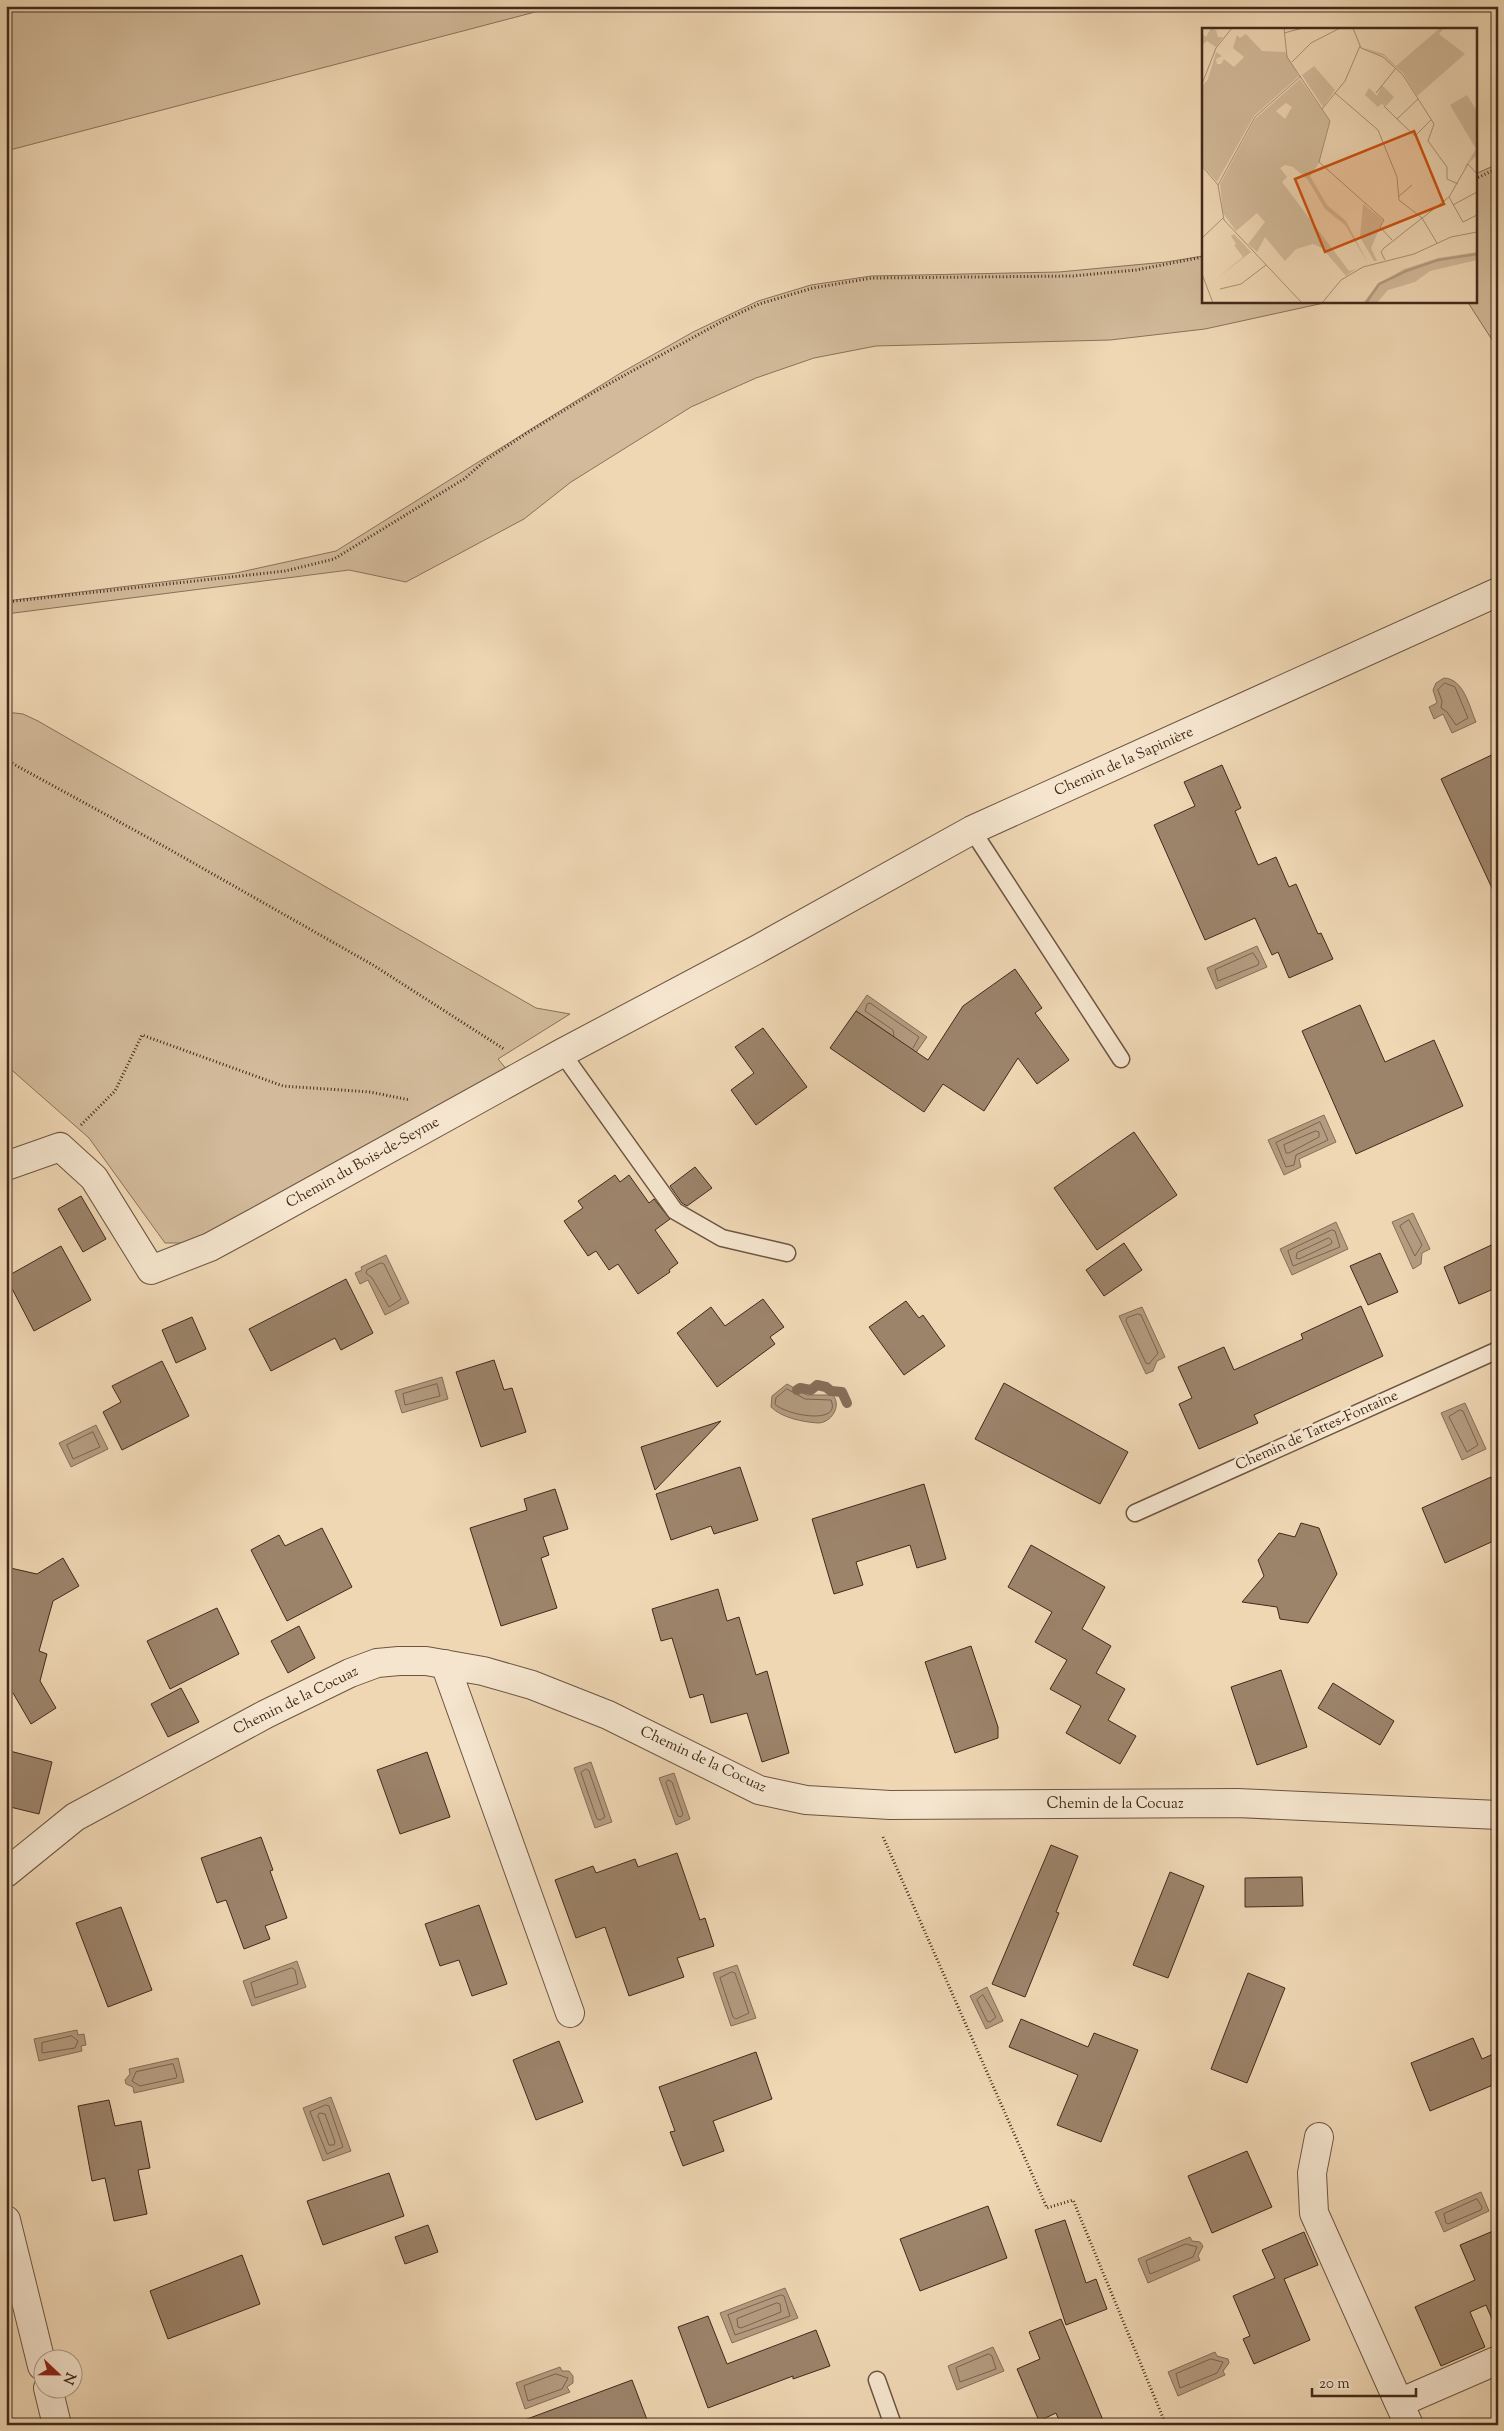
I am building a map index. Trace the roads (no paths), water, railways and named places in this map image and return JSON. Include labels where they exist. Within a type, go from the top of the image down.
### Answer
[{"type":"street","name":"Chemin de la Sapinière","points":[[758,949],[972,830],[1498,592]]},
{"type":"street","name":"Chemin du Bois-de-Seyme","points":[[6,1166],[60,1146],[94,1178],[152,1270],[210,1247],[562,1053],[758,949]]},
{"type":"street","name":"Chemin de la Cocuaz","points":[[6,1873],[75,1817],[266,1714],[350,1673],[377,1663],[390,1662],[426,1661],[446,1664],[483,1671],[532,1685],[608,1715],[759,1790],[806,1800],[868,1804],[1237,1803],[1498,1815]]},
{"type":"street","points":[[446,1664],[570,2012]]},
{"type":"street","points":[[1319,2138],[1312,2173],[1314,2213],[1404,2414],[1498,2360]]},
{"type":"street","points":[[6,2220],[38,2348]]},
{"type":"street","points":[[50,2398],[57,2425]]},
{"type":"lane","points":[[972,830],[1120,1059]]},
{"type":"lane","points":[[562,1053],[675,1212],[722,1238],[787,1253]]},
{"type":"lane","name":"Chemin de Tattes-Fontaine","points":[[1136,1513],[1498,1350]]},
{"type":"lane","points":[[877,2380],[893,2425]]},
{"type":"water","points":[[1444,678],[1451,680],[1461,688],[1476,722],[1452,733],[1443,714],[1434,719],[1429,707],[1437,703],[1433,690],[1436,683]]},
{"type":"water","points":[[1257,946],[1267,967],[1216,989],[1207,968]]},
{"type":"water","points":[[867,995],[927,1037],[913,1057],[890,1034],[856,1011]]},
{"type":"water","points":[[1324,1115],[1336,1142],[1299,1159],[1301,1167],[1284,1175],[1268,1140]]},
{"type":"water","points":[[1413,1213],[1430,1249],[1422,1253],[1421,1264],[1413,1269],[1392,1222]]},
{"type":"water","points":[[1336,1222],[1348,1249],[1292,1275],[1280,1249]]},
{"type":"water","points":[[386,1255],[409,1303],[385,1315],[368,1280],[360,1284],[355,1273],[362,1270],[361,1267]]},
{"type":"water","points":[[1142,1307],[1165,1357],[1157,1361],[1153,1371],[1146,1374],[1119,1316]]},
{"type":"water","points":[[442,1377],[448,1399],[402,1413],[395,1391]]},
{"type":"water","points":[[787,1384],[807,1395],[833,1395],[836,1404],[834,1413],[827,1420],[818,1423],[793,1419],[776,1411],[771,1407],[772,1396]]},
{"type":"water","points":[[1465,1403],[1486,1449],[1462,1460],[1441,1413]]},
{"type":"water","points":[[96,1425],[108,1449],[71,1467],[59,1443]]},
{"type":"water","points":[[591,1762],[612,1822],[595,1828],[574,1768]]},
{"type":"water","points":[[674,1773],[690,1819],[676,1825],[659,1778]]},
{"type":"water","points":[[297,1961],[306,1987],[252,2006],[243,1981]]},
{"type":"water","points":[[737,1965],[756,2018],[731,2026],[713,1973]]},
{"type":"water","points":[[987,1987],[1003,2021],[986,2029],[970,1996]]},
{"type":"water","points":[[77,2030],[78,2035],[84,2034],[86,2045],[81,2046],[82,2051],[39,2061],[34,2039]]},
{"type":"water","points":[[178,2058],[184,2082],[134,2093],[133,2087],[126,2084],[125,2080],[130,2074],[129,2069]]},
{"type":"water","points":[[331,2097],[351,2151],[323,2161],[303,2108]]},
{"type":"water","points":[[1481,2192],[1489,2211],[1444,2232],[1435,2212]]},
{"type":"water","points":[[1190,2237],[1192,2241],[1200,2242],[1203,2246],[1198,2256],[1200,2260],[1148,2283],[1138,2259]]},
{"type":"water","points":[[785,2288],[798,2318],[732,2343],[720,2313]]},
{"type":"water","points":[[993,2347],[1004,2371],[957,2390],[948,2366]]},
{"type":"water","points":[[1215,2352],[1217,2356],[1228,2359],[1229,2363],[1223,2371],[1225,2375],[1178,2396],[1168,2372]]},
{"type":"water","points":[[560,2367],[562,2371],[569,2371],[573,2376],[573,2383],[567,2387],[570,2392],[525,2409],[516,2383]]},
{"type":"waterway","points":[[797,1390],[800,1388],[811,1390],[817,1385],[826,1387],[831,1391],[842,1392],[847,1403]]}]
